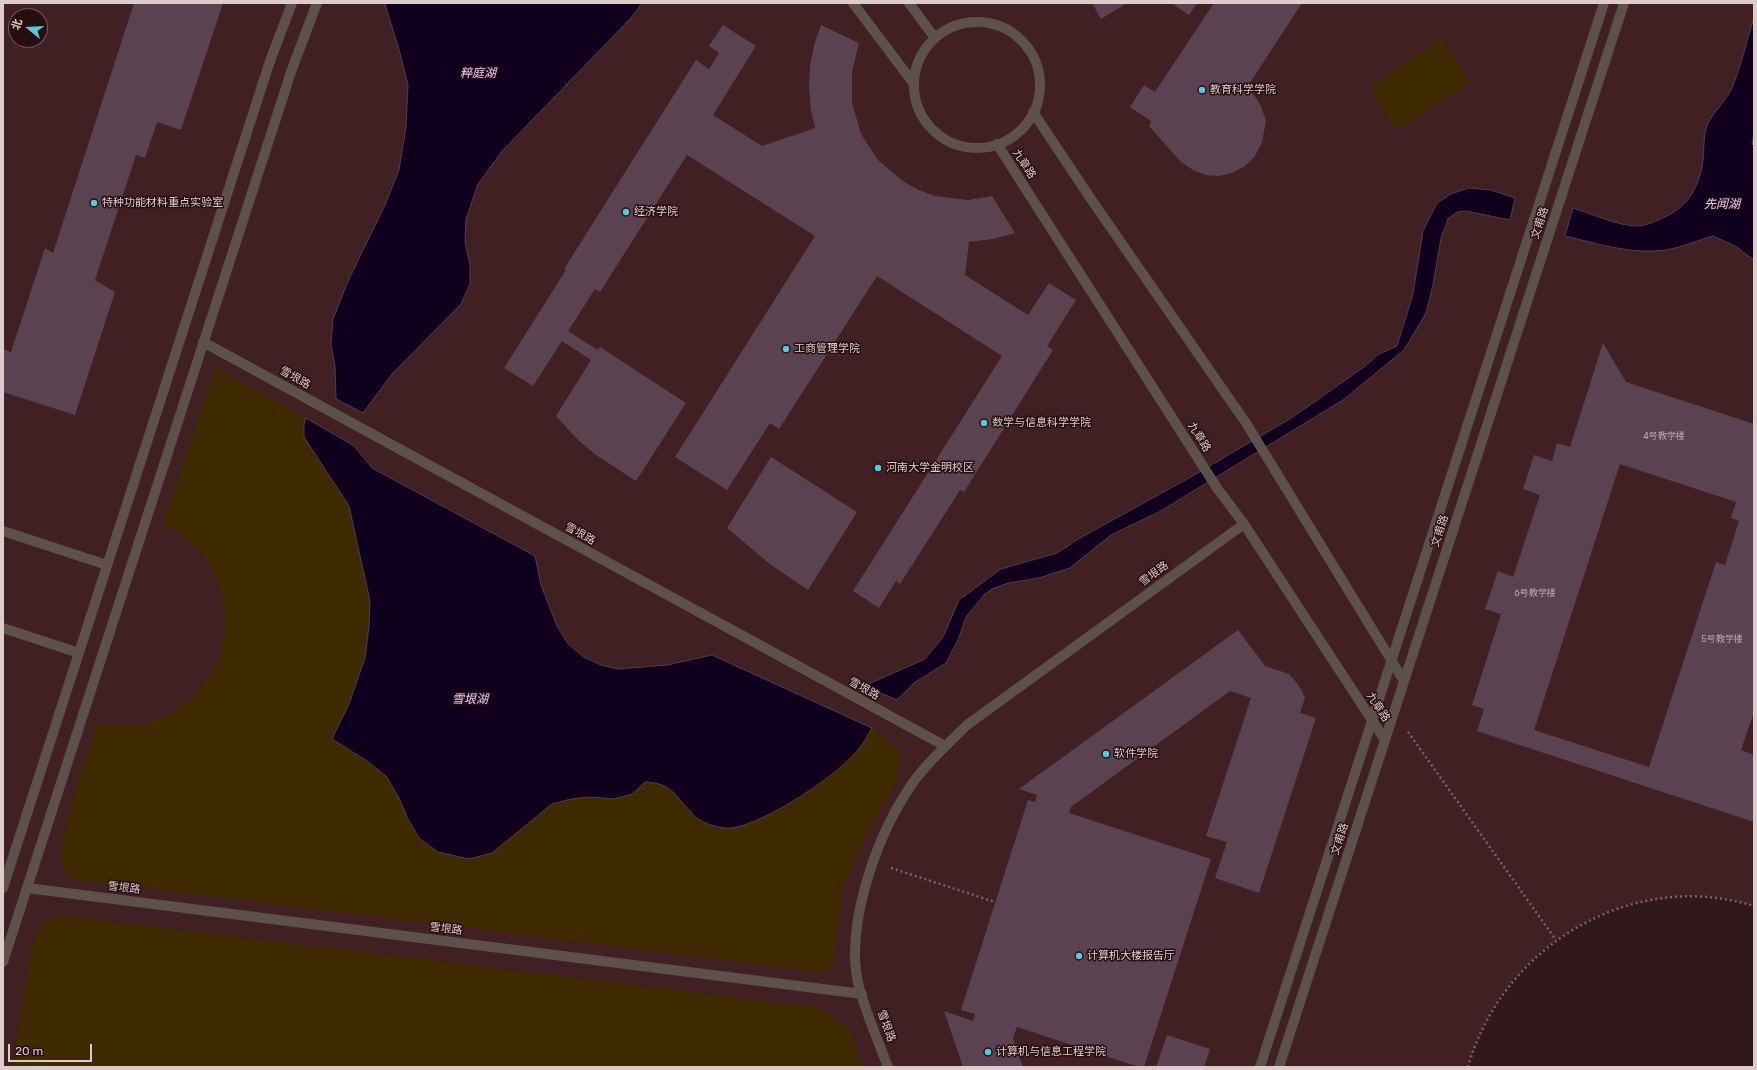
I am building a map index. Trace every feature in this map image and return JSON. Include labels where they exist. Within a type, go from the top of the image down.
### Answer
[{"type":"lane","points":[[3,888],[270,61],[292,3]]},
{"type":"lane","points":[[3,962],[292,69],[317,3]]},
{"type":"lane","points":[[854,3],[914,84]]},
{"type":"lane","points":[[909,3],[935,38]]},
{"type":"lane","name":"文甫路","points":[[1260,1067],[1604,3]]},
{"type":"lane","name":"文甫路","points":[[1279,1067],[1624,3]]},
{"type":"lane","points":[[982,22],[998,25],[1013,33],[1025,44],[1034,57],[1040,89],[1037,104],[1030,119],[1020,131],[1007,140],[997,144],[976,148],[960,146],[945,140],[933,130],[923,117],[916,101],[914,84],[919,62],[924,51],[935,38],[949,28],[965,23],[982,22]]},
{"type":"lane","points":[[1033,112],[1093,202],[1246,423],[1404,681]]},
{"type":"lane","name":"九章路","points":[[997,144],[1216,488],[1244,524],[1385,740]]},
{"type":"lane","name":"雪垠路","points":[[203,342],[945,746]]},
{"type":"lane","name":"雪垠路","points":[[888,1067],[859,986],[854,942],[861,904],[879,844],[906,792],[945,746],[967,725],[1244,524]]},
{"type":"lane","points":[[3,531],[107,565]]},
{"type":"lane","points":[[3,628],[79,652]]},
{"type":"lane","name":"雪垠路","points":[[27,888],[862,994]]},
{"type":"path","points":[[1394,713],[1556,940]]},
{"type":"path","points":[[873,862],[995,902]]},
{"type":"path","points":[[1468,1067],[1485,1022],[1501,995],[1521,971],[1556,940],[1569,931],[1597,916],[1627,905],[1658,899],[1689,896],[1721,898],[1754,906]]},
{"type":"shaded area","name":"河南大学金明校区","points":[[3,3],[1754,3],[1754,906],[1721,898],[1689,896],[1658,899],[1627,905],[1597,916],[1569,931],[1543,950],[1521,971],[1501,995],[1485,1022],[1468,1067],[3,1067]]},
{"type":"shaded area","points":[[1442,38],[1471,82],[1398,131],[1369,88]]},
{"type":"shaded area","points":[[215,368],[306,418],[304,425],[304,437],[349,506],[370,601],[365,658],[349,704],[367,761],[386,776],[419,838],[438,852],[492,853],[551,804],[571,799],[590,797],[613,799],[633,794],[645,782],[658,783],[669,787],[680,801],[731,828],[753,822],[810,790],[843,764],[861,747],[872,728],[899,750],[899,773],[892,790],[863,842],[846,883],[839,911],[836,952],[833,966],[822,972],[69,879],[61,866],[61,850],[71,804],[97,725],[115,726],[142,724],[168,715],[194,696],[212,673],[223,646],[226,618],[221,590],[209,564],[189,542],[163,524]]},
{"type":"shaded area","points":[[58,915],[815,1007],[829,1012],[850,1030],[863,1067],[11,1067],[33,942],[44,923]]},
{"type":"water","name":"粹庭湖","points":[[385,3],[642,3],[631,18],[503,150],[478,184],[466,219],[465,242],[470,265],[470,284],[461,304],[392,374],[363,413],[336,399],[335,367],[331,344],[333,319],[348,281],[385,205],[399,170],[406,127],[408,85]]},
{"type":"water","name":"先闻湖","points":[[1754,18],[1754,133],[1752,144],[1754,146],[1754,260],[1735,246],[1713,236],[1671,249],[1644,251],[1618,248],[1565,236],[1573,208],[1614,222],[1640,226],[1667,216],[1688,200],[1696,185],[1702,167],[1706,128],[1713,114],[1726,99],[1735,82]]},
{"type":"water","points":[[1469,188],[1491,190],[1515,198],[1510,220],[1466,211],[1457,212],[1448,219],[1441,238],[1433,285],[1426,313],[1404,350],[1343,400],[1159,512],[1111,535],[1070,568],[1039,578],[1008,583],[992,589],[984,595],[966,617],[958,640],[946,663],[914,683],[897,700],[864,686],[925,659],[943,637],[959,600],[1001,569],[1057,553],[1080,538],[1189,478],[1293,417],[1364,367],[1379,354],[1397,346],[1413,294],[1423,231],[1437,203],[1451,194]]},
{"type":"water","name":"雪垠湖","points":[[306,418],[354,446],[372,468],[535,556],[541,585],[557,626],[568,644],[584,657],[601,665],[618,669],[667,665],[712,655],[872,728],[862,744],[851,757],[837,770],[802,796],[764,817],[732,828],[707,824],[695,816],[667,787],[645,782],[633,794],[613,799],[590,797],[571,799],[552,804],[492,853],[469,859],[438,852],[419,838],[386,776],[367,761],[332,739],[349,704],[365,658],[370,601],[349,506],[304,437],[304,425]]},
{"type":"building","name":"特种功能材料重点实验室","points":[[134,3],[223,3],[181,130],[157,122],[145,158],[136,155],[95,280],[115,292],[75,415],[3,392],[3,349],[11,352],[45,248],[53,253]]},
{"type":"building","points":[[1092,3],[1127,3],[1101,19]]},
{"type":"building","points":[[1171,3],[1197,3],[1189,15]]},
{"type":"building","name":"教育科学学院","points":[[1214,3],[1302,3],[1246,89],[1254,95],[1261,106],[1266,121],[1262,142],[1255,156],[1245,166],[1232,173],[1219,176],[1205,175],[1193,170],[1181,162],[1149,126],[1151,121],[1130,107],[1144,85],[1155,92]]},
{"type":"building","points":[[723,25],[756,46],[713,115],[762,146],[815,128],[811,110],[809,88],[810,66],[814,45],[821,25],[859,43],[852,72],[852,103],[861,134],[878,160],[904,182],[935,196],[968,200],[992,196],[1015,233],[993,239],[969,242],[965,275],[1028,315],[1049,283],[1076,300],[1047,346],[1053,350],[964,492],[960,490],[900,584],[896,581],[879,608],[853,591],[1002,356],[877,276],[779,429],[770,423],[727,490],[675,457],[815,236],[687,155],[600,292],[595,289],[568,331],[598,350],[600,347],[686,403],[636,481],[596,455],[578,440],[556,416],[591,360],[562,341],[533,386],[504,368],[566,270],[564,269],[696,60],[709,69],[719,53],[709,46]]},
{"type":"building","points":[[1603,343],[1626,382],[1754,424],[1754,712],[1741,750],[1754,755],[1754,822],[1477,731],[1484,709],[1472,705],[1501,614],[1485,609],[1498,571],[1513,577],[1540,495],[1523,489],[1534,455],[1552,461],[1557,443],[1570,447]],"holes":[[[1620,464],[1736,502],[1731,518],[1739,521],[1725,565],[1716,562],[1649,767],[1534,730]]]},
{"type":"building","points":[[771,457],[857,512],[808,590],[771,565],[727,528]]},
{"type":"building","points":[[1238,630],[1265,666],[1289,674],[1301,689],[1305,698],[1300,713],[1316,718],[1259,893],[1215,878],[1227,842],[1206,836],[1251,698],[1230,691],[1071,807],[1069,813],[1211,859],[1144,1067],[1139,1067],[1017,1027],[1013,1038],[1023,1067],[963,1067],[944,1011],[973,1021],[975,1014],[961,1010],[1028,800],[1035,802],[1037,795],[1019,789]]},
{"type":"building","points":[[1167,1035],[1210,1049],[1204,1067],[1156,1067]]},
{"type":"place","name":"教育科学学院","points":[[1202,90]]},
{"type":"place","name":"特种功能材料重点实验室","points":[[94,203]]},
{"type":"place","name":"经济学院","points":[[626,212]]},
{"type":"place","name":"工商管理学院","points":[[786,349]]},
{"type":"place","name":"数学与信息科学学院","points":[[984,423]]},
{"type":"place","name":"河南大学金明校区","points":[[878,468]]},
{"type":"place","name":"软件学院","points":[[1106,754]]},
{"type":"place","name":"计算机大楼报告厅","points":[[1079,956]]},
{"type":"place","name":"计算机与信息工程学院","points":[[988,1052]]}]
